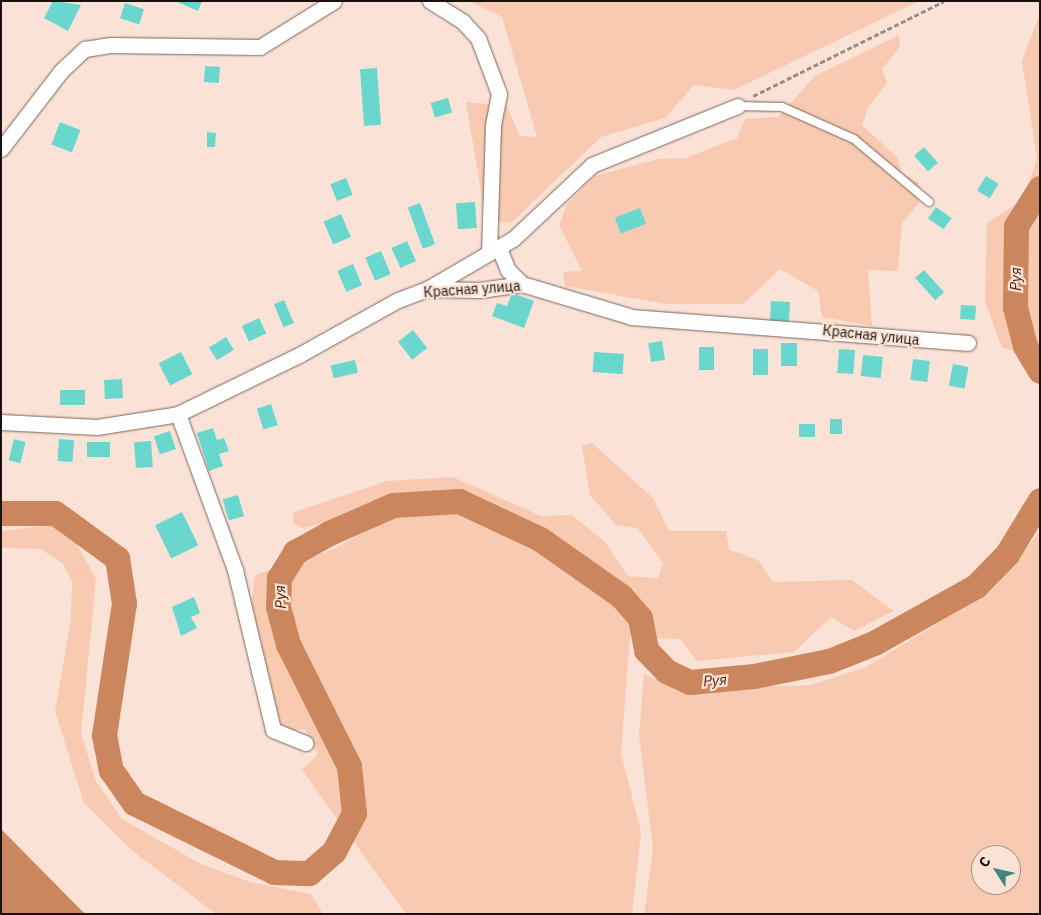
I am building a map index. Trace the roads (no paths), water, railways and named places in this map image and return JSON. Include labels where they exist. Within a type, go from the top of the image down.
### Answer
[{"type":"street","points":[[1,149],[61,71],[85,50],[111,45],[260,47],[334,1]]},
{"type":"street","points":[[430,1],[463,22],[478,38],[499,94],[493,126],[494,250],[508,270],[522,284]]},
{"type":"street","points":[[428,289],[494,250],[592,165],[737,106]]},
{"type":"street","name":"Красная улица","points":[[1,422],[97,428],[178,414],[299,355],[398,300],[428,289],[480,290],[522,284],[632,317],[968,343]]},
{"type":"street","points":[[178,414],[235,570],[273,730],[305,743]]},
{"type":"lane","points":[[737,106],[782,107],[854,139],[929,202]]},
{"type":"waterway","name":"Руя","points":[[1040,188],[1016,226],[1015,307],[1025,346],[1040,371]]},
{"type":"waterway","name":"Руя","points":[[1,513],[55,513],[117,558],[124,603],[104,735],[111,770],[134,803],[274,872],[309,873],[334,851],[354,813],[349,766],[288,644],[278,607],[279,578],[295,552],[329,533],[393,505],[459,501],[540,539],[621,596],[640,618],[646,650],[666,671],[690,682],[754,676],[829,661],[874,643],[976,586],[1007,554],[1040,500]]}]
